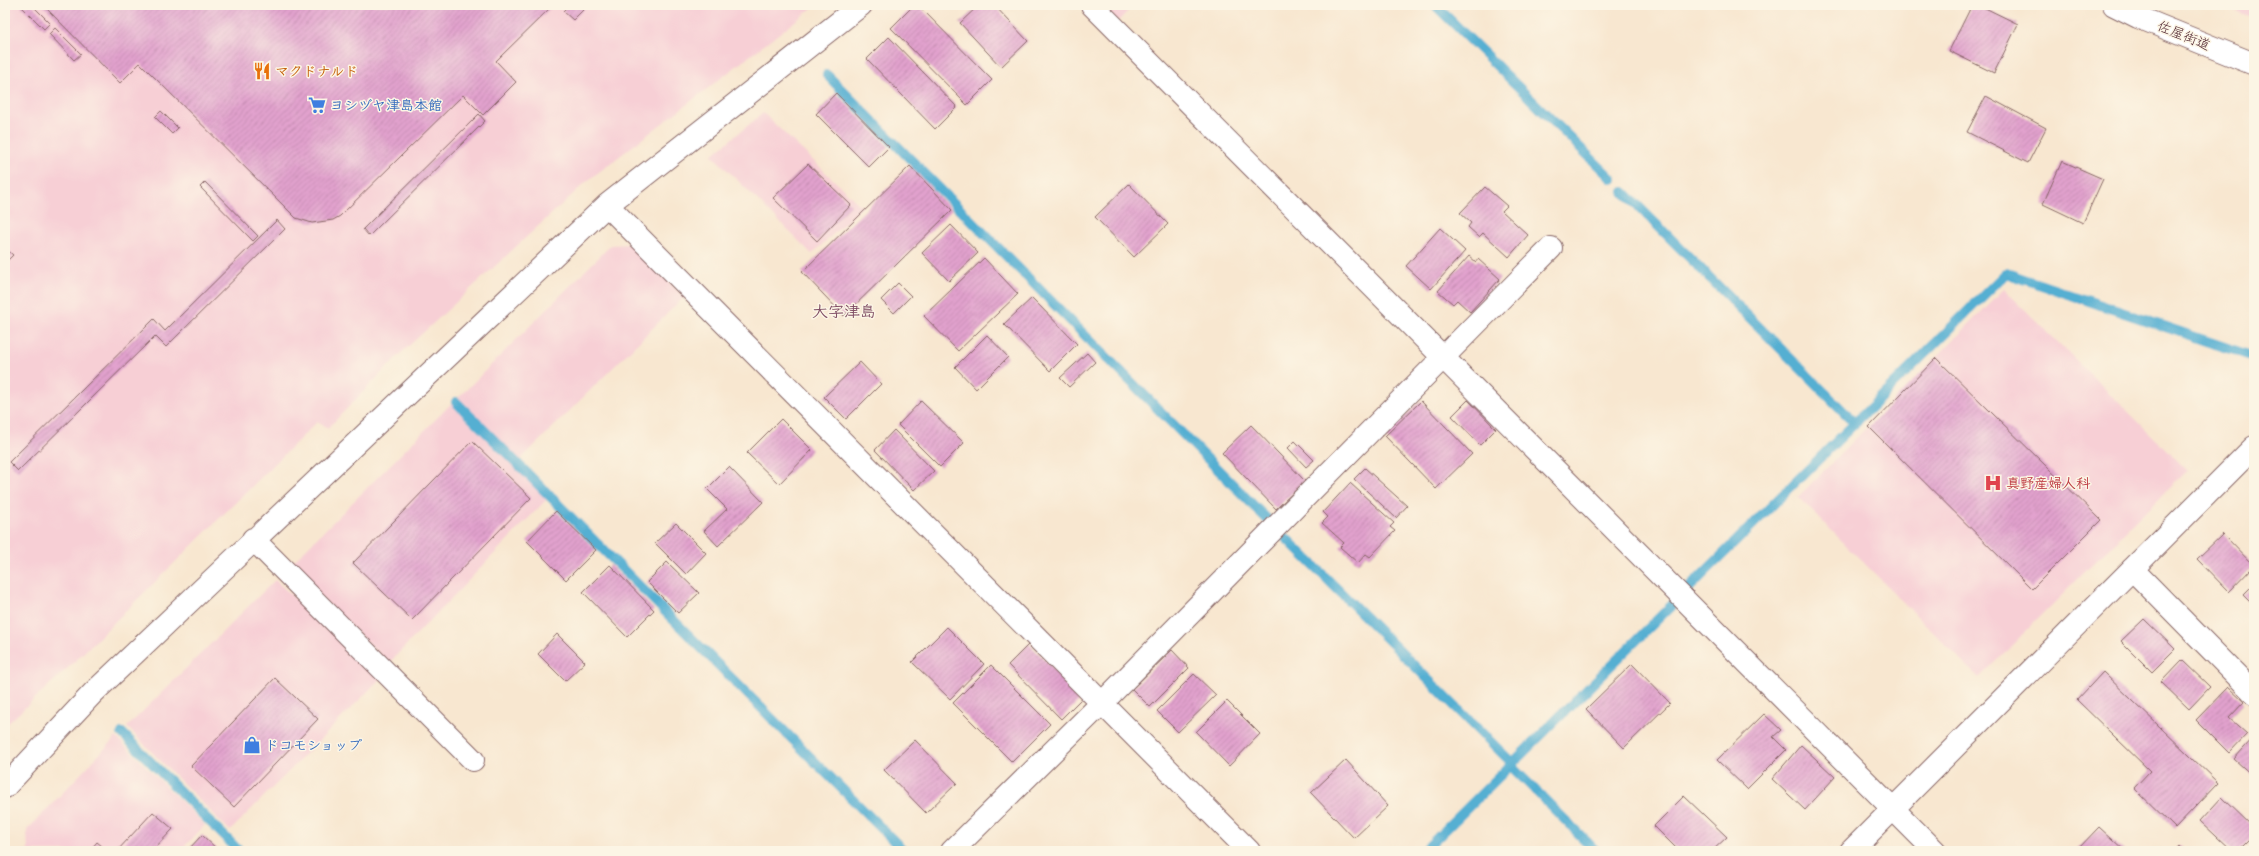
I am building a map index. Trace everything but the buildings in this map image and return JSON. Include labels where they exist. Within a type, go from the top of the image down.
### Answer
[{"type":"street","points":[[5,787],[93,693],[253,539],[607,205],[861,5]]},
{"type":"street","points":[[1092,5],[1935,851]]},
{"type":"street","name":"佐屋街道","points":[[2114,5],[2141,11],[2254,64]]},
{"type":"street","points":[[607,205],[1103,702],[1249,851]]},
{"type":"street","points":[[952,851],[1103,702],[1551,248]]},
{"type":"street","points":[[1851,851],[2254,447]]},
{"type":"street","points":[[253,539],[473,760]]},
{"type":"street","points":[[2132,569],[2254,693]]},
{"type":"shaded area","points":[[5,5],[816,5],[586,182],[399,355],[328,428],[317,422],[72,664],[5,726]]},
{"type":"shaded area","points":[[1102,5],[1134,5],[1118,21]]},
{"type":"shaded area","points":[[2219,5],[2254,5],[2254,18]]},
{"type":"shaded area","points":[[763,113],[862,207],[812,254],[712,155]]},
{"type":"shaded area","points":[[630,244],[684,297],[520,460],[457,399],[611,245]]},
{"type":"shaded area","name":"真野産婦人科","points":[[2004,289],[2187,470],[1979,678],[1798,497]]},
{"type":"shaded area","points":[[451,404],[547,499],[389,663],[289,566]]},
{"type":"shaded area","points":[[275,580],[381,678],[230,831],[127,727]]},
{"type":"shaded area","points":[[116,737],[205,825],[180,851],[28,851],[27,830]]},
{"type":"waterway","points":[[1435,5],[1612,179]]},
{"type":"waterway","points":[[827,75],[1269,521]]},
{"type":"waterway","points":[[1624,192],[1855,423]]},
{"type":"waterway","points":[[1687,590],[2006,273],[2254,357]]},
{"type":"waterway","points":[[456,402],[904,851]]},
{"type":"waterway","points":[[1284,536],[1512,763]]},
{"type":"waterway","points":[[1424,851],[1673,604]]},
{"type":"waterway","points":[[122,733],[239,851]]},
{"type":"waterway","points":[[1510,765],[1596,851]]},
{"type":"place","name":"マクドナルド","points":[[262,71]]},
{"type":"place","name":"ヨシヅヤ津島本館","points":[[317,105]]},
{"type":"place","name":"真野産婦人科","points":[[1993,483]]},
{"type":"place","name":"ドコモショップ","points":[[252,745]]},
{"type":"district","name":"大字津島","points":[[844,311]]}]
